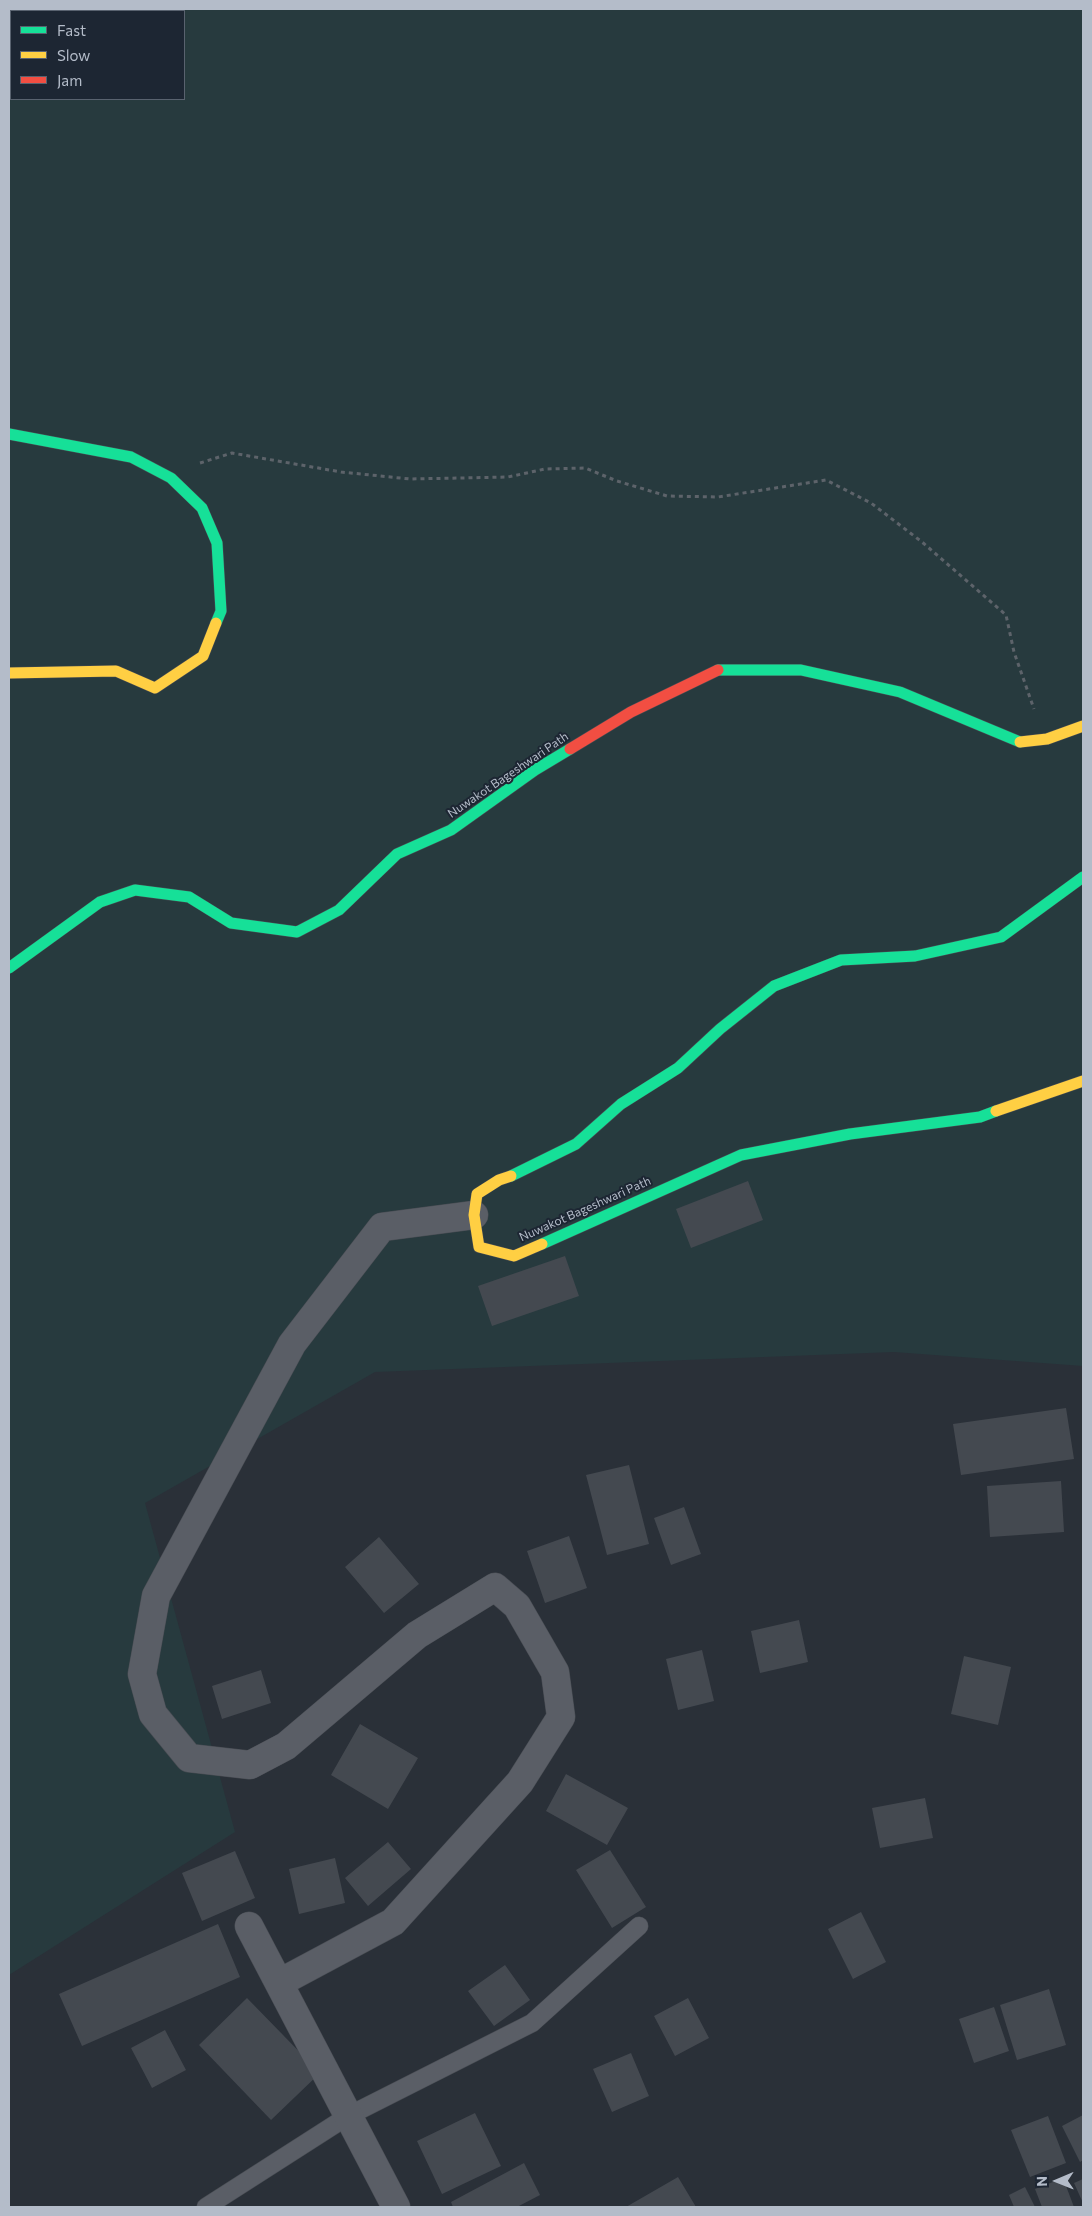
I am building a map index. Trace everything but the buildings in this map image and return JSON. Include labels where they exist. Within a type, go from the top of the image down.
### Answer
[{"type":"street","points":[[9,434],[131,457],[171,478],[202,508],[217,544],[221,611],[203,656],[155,688],[116,671],[9,673]]},
{"type":"street","name":"Nuwakot Bageshwari Path","points":[[9,968],[100,902],[135,890],[189,897],[231,924],[297,932],[339,910],[397,854],[451,830],[535,770],[631,712],[718,670],[801,670],[900,692],[1020,742],[1048,739],[1083,726]]},
{"type":"street","name":"Nuwakot Bageshwari Path","points":[[1083,877],[1001,937],[915,956],[841,960],[774,986],[720,1029],[678,1068],[621,1104],[576,1144],[524,1170],[499,1180],[477,1194],[474,1214],[479,1247],[514,1256],[741,1155],[850,1134],[980,1117],[1083,1081]]},
{"type":"street","points":[[279,1983],[393,1922],[520,1782],[561,1717],[555,1672],[517,1606],[495,1588],[417,1634],[286,1746],[250,1765],[188,1758],[153,1714],[142,1674],[156,1596],[292,1344],[382,1227],[474,1214]]},
{"type":"street","points":[[249,1926],[396,2207]]},
{"type":"lane","points":[[206,2207],[348,2116],[532,2023],[639,1926]]},
{"type":"path","points":[[171,478],[187,467],[232,453],[341,472],[410,479],[508,477],[545,469],[584,468],[617,481],[667,496],[718,498],[826,480],[871,503],[922,542],[1006,615],[1014,652],[1034,708],[1048,739]]},
{"type":"green space","points":[[9,9],[1083,9],[1083,1366],[894,1352],[375,1372],[145,1503],[235,1832],[9,1975]]},
{"type":"traffic: fast","points":[[9,434],[131,457],[171,478],[202,508],[217,543],[221,611],[216,623]]},
{"type":"traffic: fast","points":[[718,670],[801,670],[900,692],[1020,742]]},
{"type":"traffic: fast","points":[[9,968],[100,902],[135,890],[189,897],[231,923],[297,932],[339,910],[397,854],[451,830],[535,770],[570,749]]},
{"type":"traffic: fast","points":[[511,1176],[576,1144],[621,1104],[678,1068],[720,1029],[774,986],[841,960],[915,956],[1001,937],[1083,877]]},
{"type":"traffic: fast","points":[[542,1244],[741,1155],[850,1134],[980,1117],[996,1111]]},
{"type":"traffic: slow","points":[[9,673],[116,671],[155,688],[203,656],[216,623]]},
{"type":"traffic: slow","points":[[1020,742],[1047,739],[1083,726]]},
{"type":"traffic: slow","points":[[996,1111],[1083,1081]]},
{"type":"traffic: slow","points":[[511,1176],[499,1180],[477,1194],[474,1215],[479,1247],[514,1256],[542,1244]]},
{"type":"traffic: jam","points":[[570,749],[631,712],[718,670]]}]
